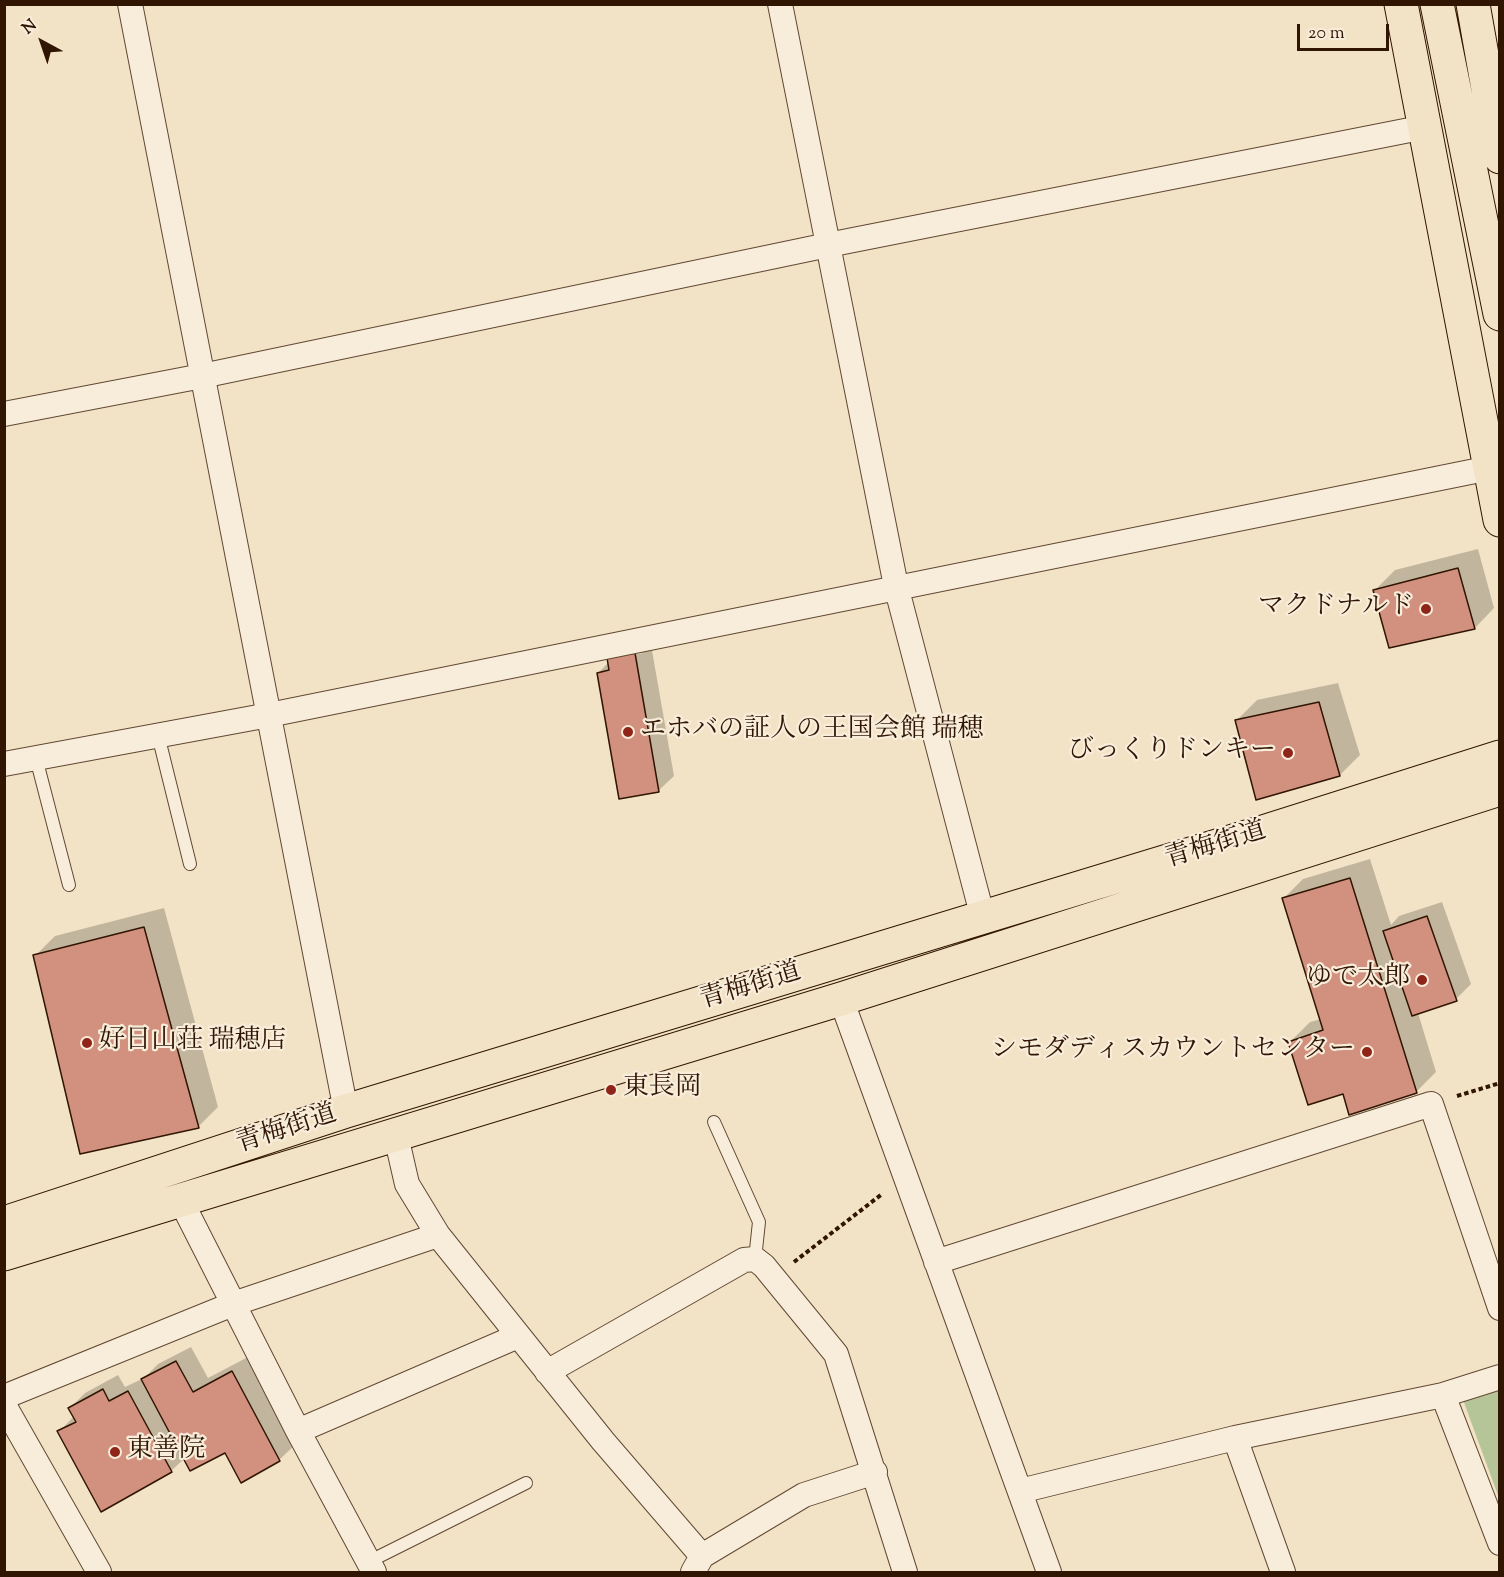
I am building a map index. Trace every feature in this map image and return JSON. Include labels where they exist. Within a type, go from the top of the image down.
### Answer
[{"type":"main road","points":[[1401,4],[1500,520]]},
{"type":"main road","points":[[1437,4],[1500,314]]},
{"type":"main road","points":[[1473,4],[1500,157]]},
{"type":"main road","name":"青梅街道","points":[[4,1223],[346,1112],[983,918],[1500,757]]},
{"type":"main road","name":"青梅街道","points":[[4,1254],[841,999],[1500,789]]},
{"type":"street","points":[[130,4],[346,1112]]},
{"type":"street","points":[[780,4],[896,586],[983,918]]},
{"type":"street","points":[[4,414],[202,376],[828,245],[1425,127]]},
{"type":"street","points":[[4,764],[269,715],[896,586],[1490,468]]},
{"type":"street","points":[[841,999],[1049,1572]]},
{"type":"street","points":[[936,1262],[1431,1104],[1500,1308]]},
{"type":"street","points":[[396,1136],[407,1184],[438,1235],[698,1564],[804,1495],[874,1472]]},
{"type":"street","points":[[181,1201],[297,1431],[371,1567]]},
{"type":"street","points":[[4,1397],[233,1304],[438,1235]]},
{"type":"street","points":[[547,1372],[744,1260],[755,1259],[764,1266],[836,1354],[905,1572]]},
{"type":"street","points":[[297,1431],[518,1336]]},
{"type":"street","points":[[1020,1491],[1235,1438],[1443,1395],[1500,1377]]},
{"type":"street","points":[[1443,1395],[1500,1543]]},
{"type":"street","points":[[8,1419],[99,1572]]},
{"type":"street","points":[[1235,1438],[1283,1572]]},
{"type":"lane","points":[[158,735],[190,864]]},
{"type":"lane","points":[[36,758],[69,885]]},
{"type":"lane","points":[[714,1122],[759,1222],[755,1259]]},
{"type":"lane","points":[[371,1567],[526,1483]]},
{"type":"path","points":[[1431,1104],[1500,1083]]},
{"type":"path","points":[[801,1271],[794,1262],[884,1192]]},
{"type":"green space","points":[[1499,1386],[1499,1498],[1462,1397]]},
{"type":"building","points":[[1458,568],[1475,629],[1389,648],[1373,590]]},
{"type":"building","name":"エホバの証人の王国会館 瑞穂","points":[[635,653],[659,792],[619,799],[597,673],[609,670],[607,658]]},
{"type":"building","points":[[1319,702],[1340,776],[1256,800],[1235,720]]},
{"type":"building","points":[[1350,878],[1417,1093],[1349,1115],[1343,1094],[1308,1105],[1288,1042],[1323,1030],[1282,898]]},
{"type":"building","points":[[1427,916],[1457,1001],[1412,1016],[1383,931]]},
{"type":"building","points":[[144,927],[199,1128],[80,1154],[33,955]]},
{"type":"building","points":[[176,1361],[193,1392],[232,1371],[280,1461],[241,1483],[225,1453],[190,1471],[141,1379]]},
{"type":"building","name":"東善院","points":[[103,1389],[109,1401],[128,1391],[172,1472],[101,1512],[57,1431],[76,1422],[68,1408]]},
{"type":"place","name":"マクドナルド","points":[[1426,609]]},
{"type":"place","name":"エホバの証人の王国会館 瑞穂","points":[[628,732]]},
{"type":"place","name":"びっくりドンキー","points":[[1288,753]]},
{"type":"place","name":"ゆで太郎","points":[[1422,980]]},
{"type":"place","name":"好日山荘 瑞穂店","points":[[87,1043]]},
{"type":"place","name":"シモダディスカウントセンター","points":[[1367,1052]]},
{"type":"place","name":"東長岡","points":[[611,1090]]},
{"type":"place","name":"東善院","points":[[115,1452]]}]
